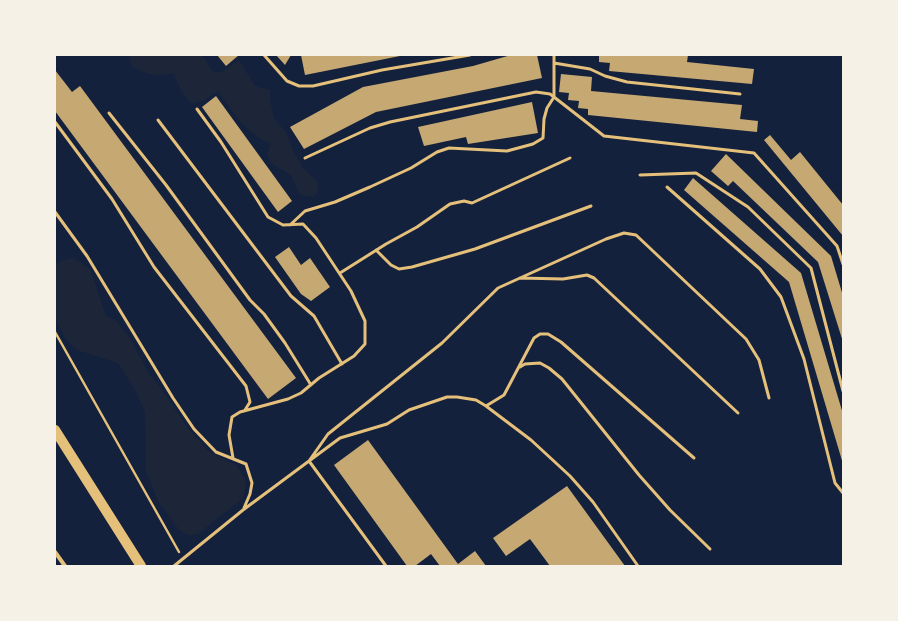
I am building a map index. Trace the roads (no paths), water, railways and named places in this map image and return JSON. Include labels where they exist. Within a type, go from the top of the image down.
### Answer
[{"type":"main road","points":[[55,430],[141,566]]},
{"type":"street","points":[[55,552],[65,566]]},
{"type":"lane","points":[[264,55],[287,81],[299,86],[313,86],[382,70],[470,55]]},
{"type":"lane","points":[[290,224],[305,211],[335,202],[370,187],[411,168],[437,152],[449,148],[507,151],[533,144],[544,138],[545,114],[554,96],[554,55]]},
{"type":"lane","points":[[554,63],[590,69],[605,76],[627,82],[740,94]]},
{"type":"lane","points":[[305,158],[370,128],[390,122],[536,92],[550,94],[604,136],[754,153],[837,246],[843,264]]},
{"type":"lane","points":[[197,109],[222,142],[268,217],[283,225],[303,224],[316,238],[352,291],[365,321],[365,344],[354,356],[311,385],[302,393],[288,399],[245,410],[232,417],[229,435],[233,458]]},
{"type":"lane","points":[[109,113],[166,185],[250,300],[264,314],[285,343],[311,385]]},
{"type":"lane","points":[[158,120],[291,296],[314,316],[342,364]]},
{"type":"lane","points":[[55,122],[112,199],[154,267],[246,386],[250,402],[245,410]]},
{"type":"lane","points":[[340,273],[376,250],[417,227],[450,204],[464,201],[472,203],[570,158]]},
{"type":"lane","points":[[640,175],[696,173],[748,207],[811,268],[843,391]]},
{"type":"lane","points":[[667,187],[760,269],[781,297],[804,359],[835,483],[843,493]]},
{"type":"lane","points":[[376,250],[391,265],[399,269],[412,267],[475,249],[591,206]]},
{"type":"lane","points":[[55,212],[87,256],[173,398],[194,429],[216,452],[246,464],[252,483],[250,494],[243,510]]},
{"type":"lane","points":[[309,461],[328,434],[442,343],[498,288],[606,239],[624,233],[636,235],[746,339],[758,360],[769,398]]},
{"type":"lane","points":[[519,278],[563,278],[587,275],[594,278],[738,413]]},
{"type":"lane","points":[[486,406],[504,395],[534,338],[540,334],[548,334],[555,337],[694,458]]},
{"type":"lane","points":[[520,367],[525,364],[540,363],[549,368],[562,379],[587,408],[636,471],[670,510],[710,549]]},
{"type":"lane","points":[[174,566],[243,510],[340,438],[387,424],[409,410],[448,397],[476,400],[531,440],[570,476],[593,502],[638,566]]},
{"type":"lane","points":[[309,461],[386,566]]}]
